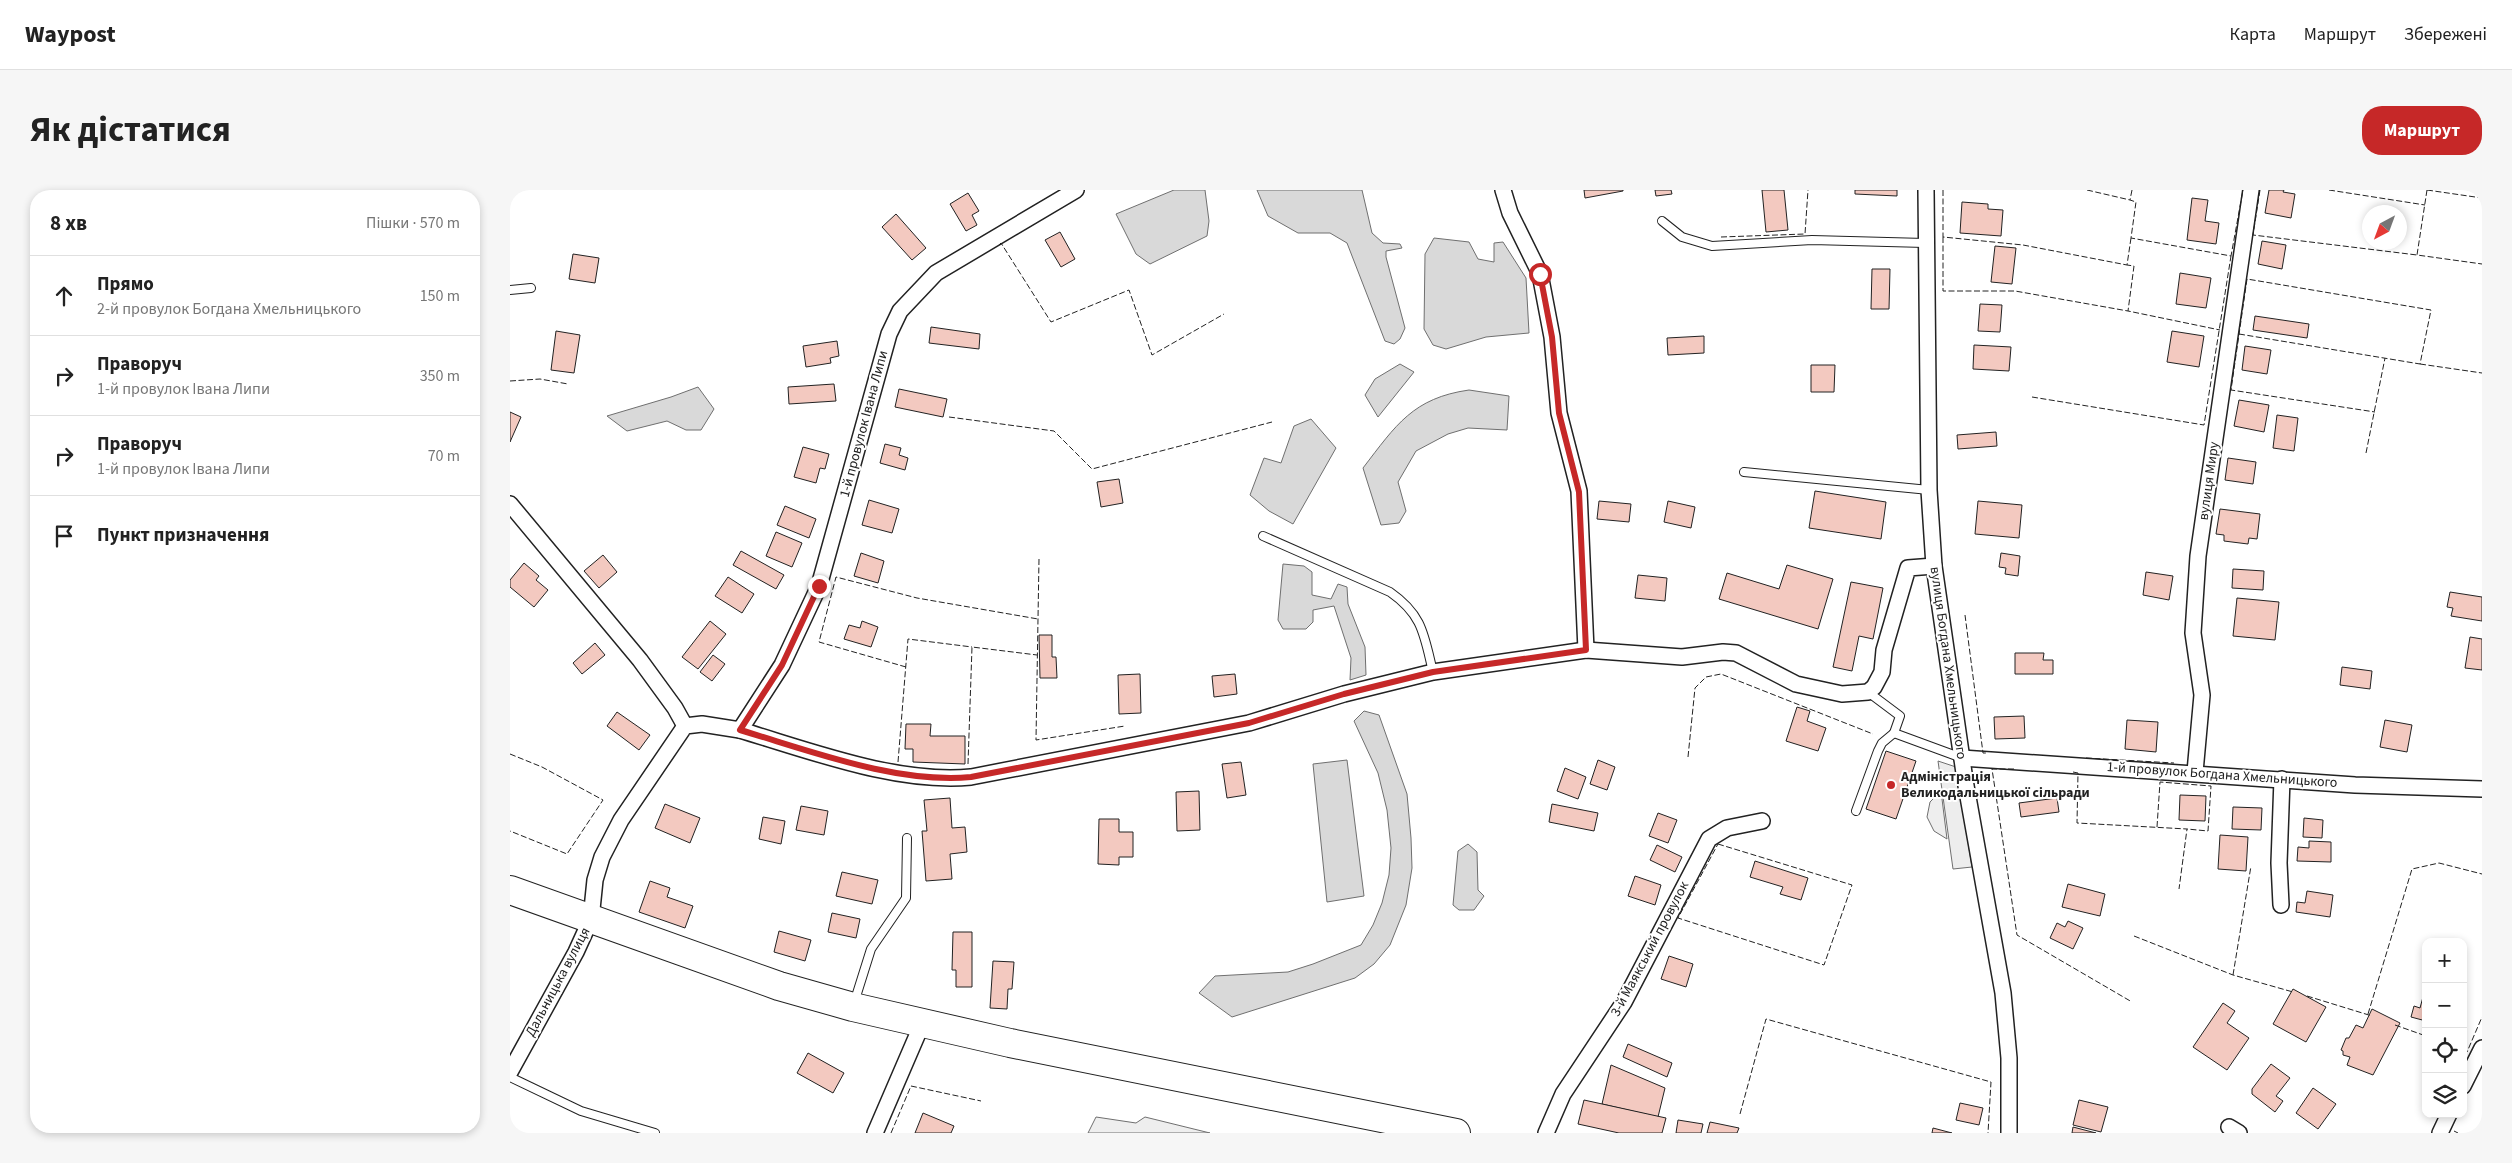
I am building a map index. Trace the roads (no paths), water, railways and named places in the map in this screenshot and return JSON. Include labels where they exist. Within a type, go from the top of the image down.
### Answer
[{"type":"highway","points":[[510,890],[779,986],[853,1007],[922,1024],[1456,1133]]},
{"type":"street","name":"1-й провулок Івана Липи","points":[[740,730],[782,665],[819,586],[889,334],[897,316],[936,273],[1076,190]]},
{"type":"street","points":[[1503,190],[1510,213],[1540,274],[1552,337],[1559,413],[1579,492],[1586,650]]},
{"type":"street","name":"вулиця Богдана Хмельницького","points":[[1926,190],[1925,243],[1929,490],[1934,566],[1962,758],[2004,1001],[2009,1058],[2009,1133]]},
{"type":"street","name":"вулиця Миру","points":[[2196,772],[2202,695],[2193,633],[2198,556],[2251,190]]},
{"type":"street","points":[[510,504],[640,660],[675,708],[685,726]]},
{"type":"street","points":[[591,919],[595,880],[602,857],[620,820],[685,726],[702,724],[740,730],[885,770],[932,779],[951,779],[971,777],[1249,723],[1387,682],[1433,672],[1586,650],[1682,657],[1736,653],[1796,684],[1842,694],[1868,692],[1882,672],[1884,650],[1908,568],[1934,566]]},
{"type":"street","name":"1-й провулок Богдана Хмельницького","points":[[1962,758],[2196,772],[2355,785],[2482,789]]},
{"type":"street","points":[[2281,905],[2279,863],[2282,779]]},
{"type":"street","name":"3-й Маякський провулок","points":[[1546,1133],[1563,1094],[1624,1002],[1709,839],[1727,828],[1762,821]]},
{"type":"street","name":"Дальницька вулиця","points":[[510,1072],[576,952],[591,919]]},
{"type":"street","points":[[875,1133],[922,1024]]},
{"type":"street","points":[[2467,1078],[2482,1048]]},
{"type":"street","points":[[2440,1133],[2447,1118]]},
{"type":"lane","points":[[1662,221],[1682,237],[1712,246],[1812,240],[1925,243]]},
{"type":"lane","points":[[510,290],[531,288]]},
{"type":"lane","points":[[1744,472],[1929,490]]},
{"type":"lane","points":[[1263,536],[1390,592],[1405,602],[1418,619],[1433,672]]},
{"type":"lane","points":[[1856,811],[1878,751],[1882,743],[1894,733],[1900,716],[1868,692]]},
{"type":"lane","points":[[1894,733],[1962,758]]},
{"type":"lane","points":[[853,1007],[871,949],[906,898],[907,838]]},
{"type":"lane","points":[[510,1076],[581,1111],[654,1133]]},
{"type":"place","name":"Адміністрація Великодальницької сільради","points":[[1891,785]]}]
